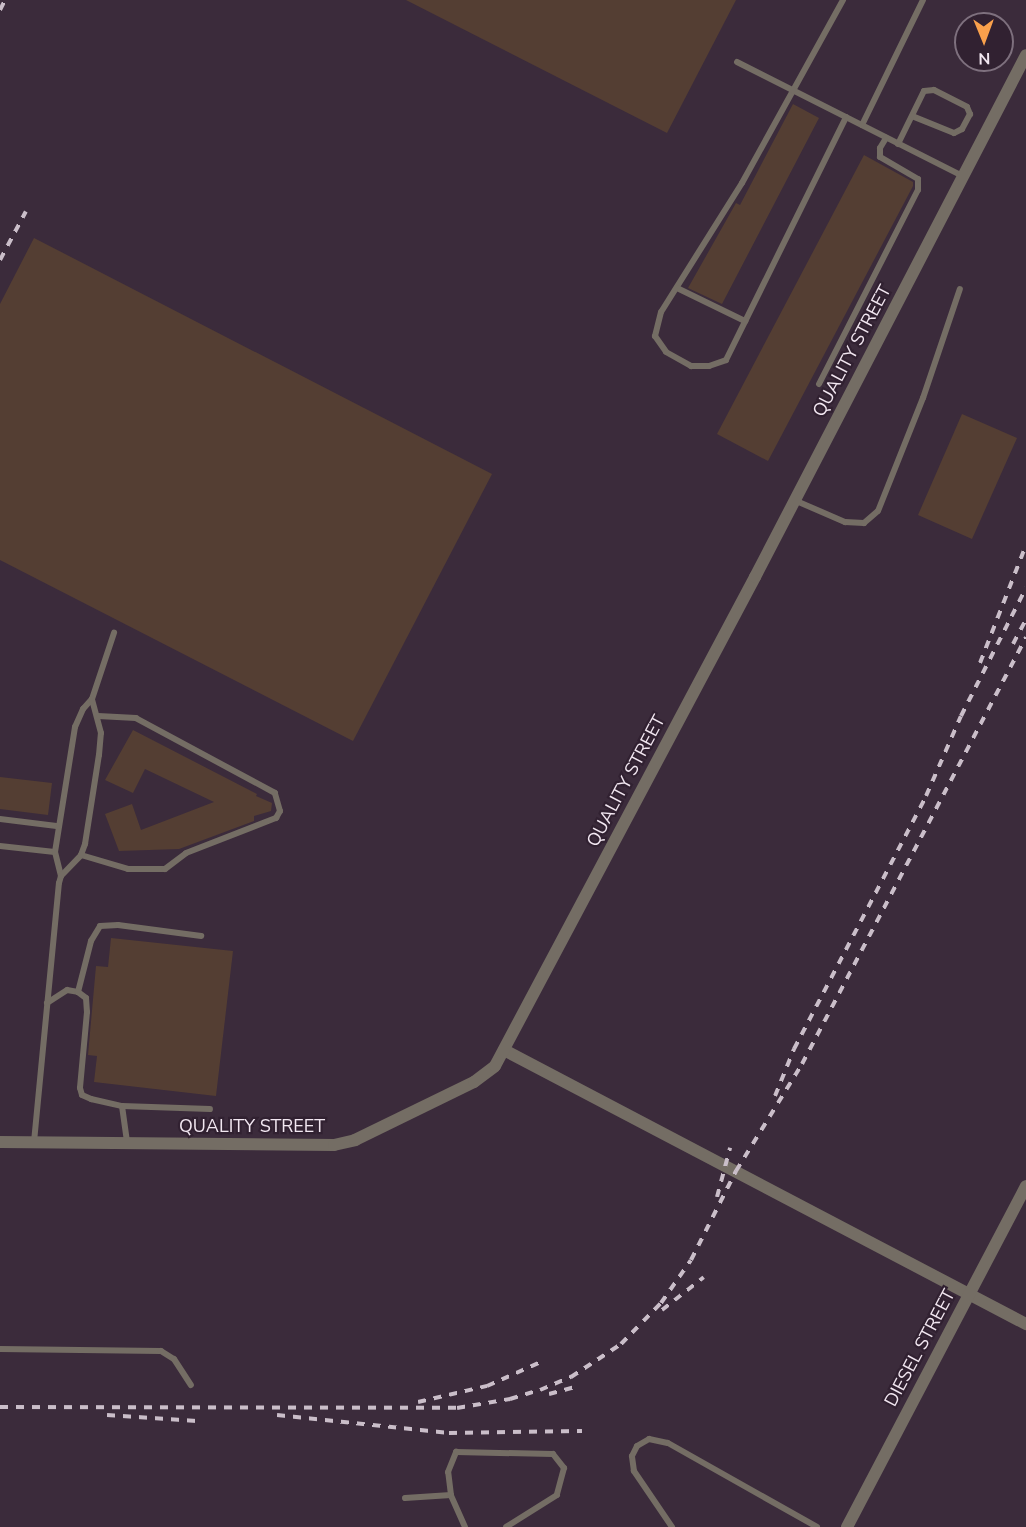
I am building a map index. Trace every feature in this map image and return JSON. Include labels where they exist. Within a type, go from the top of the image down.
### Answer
[{"type":"street","name":"QUALITY STREET","points":[[0,1142],[318,1146],[355,1140],[487,1075],[504,1050],[1026,56]]},
{"type":"street","points":[[504,1050],[1026,1324]]},
{"type":"street","name":"DIESEL STREET","points":[[847,1527],[1026,1186]]},
{"type":"lane","points":[[843,0],[742,183],[661,312],[655,336],[666,352],[683,363],[703,367],[726,360],[846,117]]},
{"type":"lane","points":[[862,125],[923,0]]},
{"type":"lane","points":[[737,62],[963,176]]},
{"type":"lane","points":[[898,144],[924,91],[930,90],[967,107],[970,114],[962,129],[954,133],[912,116]]},
{"type":"lane","points":[[819,384],[918,190],[918,178],[880,156],[880,148],[886,138]]},
{"type":"lane","points":[[677,288],[745,321]]},
{"type":"lane","points":[[794,500],[845,522],[864,523],[878,511],[923,398],[960,289]]},
{"type":"lane","points":[[34,1142],[61,876],[55,852],[57,826],[75,727],[83,709],[92,699],[114,633]]},
{"type":"lane","points":[[61,876],[81,855],[85,843],[101,733],[92,699]]},
{"type":"lane","points":[[81,855],[128,869],[165,869],[186,853],[276,818],[280,811],[275,793],[136,718],[98,716]]},
{"type":"lane","points":[[0,819],[57,826]]},
{"type":"lane","points":[[0,846],[55,852]]},
{"type":"lane","points":[[78,992],[91,941],[100,926],[118,925],[201,936]]},
{"type":"lane","points":[[47,1003],[67,990],[78,992],[86,998],[87,1012],[80,1088],[82,1095],[122,1106],[210,1109]]},
{"type":"lane","points":[[122,1106],[127,1144]]},
{"type":"lane","points":[[0,1348],[161,1351],[174,1359],[191,1385]]},
{"type":"lane","points":[[672,1527],[634,1471],[632,1456],[637,1446],[649,1439],[668,1443],[817,1527]]},
{"type":"lane","points":[[465,1527],[451,1495],[448,1472],[456,1452],[553,1454],[564,1468],[557,1495],[506,1527]]},
{"type":"lane","points":[[405,1498],[451,1495]]},
{"type":"building","points":[[406,0],[736,0],[667,133]]},
{"type":"building","points":[[793,104],[819,118],[722,304],[688,288],[736,203],[740,205]]},
{"type":"building","points":[[864,155],[913,182],[913,186],[768,461],[717,434]]},
{"type":"building","points":[[34,238],[492,474],[353,741],[0,560],[0,304]]},
{"type":"building","points":[[962,414],[1017,438],[972,539],[918,515]]},
{"type":"building","points":[[133,730],[257,794],[256,796],[272,803],[271,811],[254,816],[254,821],[179,849],[119,851],[105,814],[132,804],[141,830],[214,802],[145,769],[133,793],[105,780]]},
{"type":"building","points":[[0,777],[52,783],[48,815],[0,809]]},
{"type":"building","points":[[111,938],[233,951],[216,1096],[94,1082],[97,1056],[88,1055],[96,966],[108,967]]},
{"type":"railway","points":[[0,10],[5,0]]},
{"type":"railway","points":[[0,260],[26,211]]},
{"type":"railway","points":[[980,663],[1026,545]]},
{"type":"railway","points":[[775,1096],[794,1049],[926,796],[961,716],[1026,588]]},
{"type":"railway","points":[[1013,644],[1026,620]]},
{"type":"railway","points":[[0,1407],[457,1408],[510,1399],[540,1390],[571,1377],[621,1344],[661,1303],[691,1260],[736,1171],[802,1064],[1026,637]]},
{"type":"railway","points":[[717,1197],[730,1148]]},
{"type":"railway","points":[[662,1310],[704,1277]]},
{"type":"railway","points":[[418,1402],[487,1386],[543,1361]]},
{"type":"railway","points":[[549,1394],[575,1387]]},
{"type":"railway","points":[[107,1415],[197,1421]]},
{"type":"railway","points":[[277,1415],[449,1433],[582,1431]]}]
